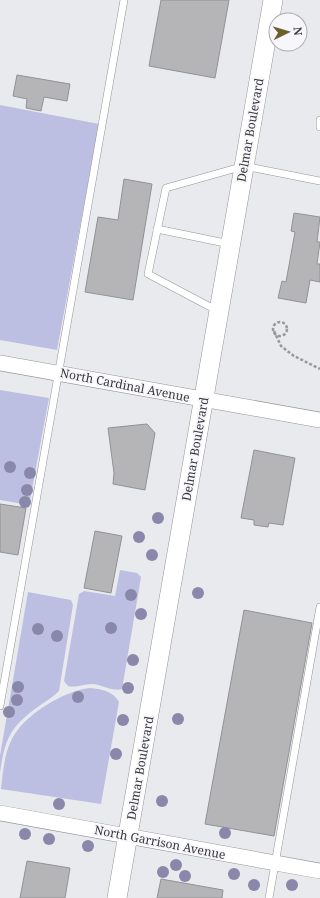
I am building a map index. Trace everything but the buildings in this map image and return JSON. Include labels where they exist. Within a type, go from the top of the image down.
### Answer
[{"type":"street","name":"Delmar Boulevard","points":[[117,898],[273,0]]},
{"type":"street","name":"North Cardinal Avenue","points":[[0,363],[59,372],[203,400],[320,420]]},
{"type":"street","name":"North Garrison Avenue","points":[[0,813],[320,871]]},
{"type":"lane","points":[[0,706],[124,0]]},
{"type":"lane","points":[[320,120],[320,126]]},
{"type":"lane","points":[[219,312],[148,274],[166,188],[244,166],[320,181]]},
{"type":"lane","points":[[157,229],[230,244]]},
{"type":"lane","points":[[269,898],[320,607]]},
{"type":"path","points":[[274,332],[276,335],[283,336],[286,333],[286,326],[283,323],[279,323],[274,327],[274,332],[281,346],[294,356],[320,369]]},
{"type":"shaded area","points":[[0,105],[99,124],[57,350],[0,340]]},
{"type":"shaded area","points":[[0,390],[49,398],[29,505],[0,500]]},
{"type":"shaded area","points":[[120,570],[137,573],[141,577],[122,689],[115,690],[93,684],[74,687],[68,686],[64,681],[79,594],[84,591],[115,596]]},
{"type":"shaded area","points":[[28,592],[71,600],[73,605],[59,691],[29,713],[15,727],[10,734],[4,751],[0,773],[0,756]]},
{"type":"shaded area","points":[[90,688],[110,693],[119,702],[101,804],[1,789],[7,752],[16,732],[44,706],[68,694]]}]
